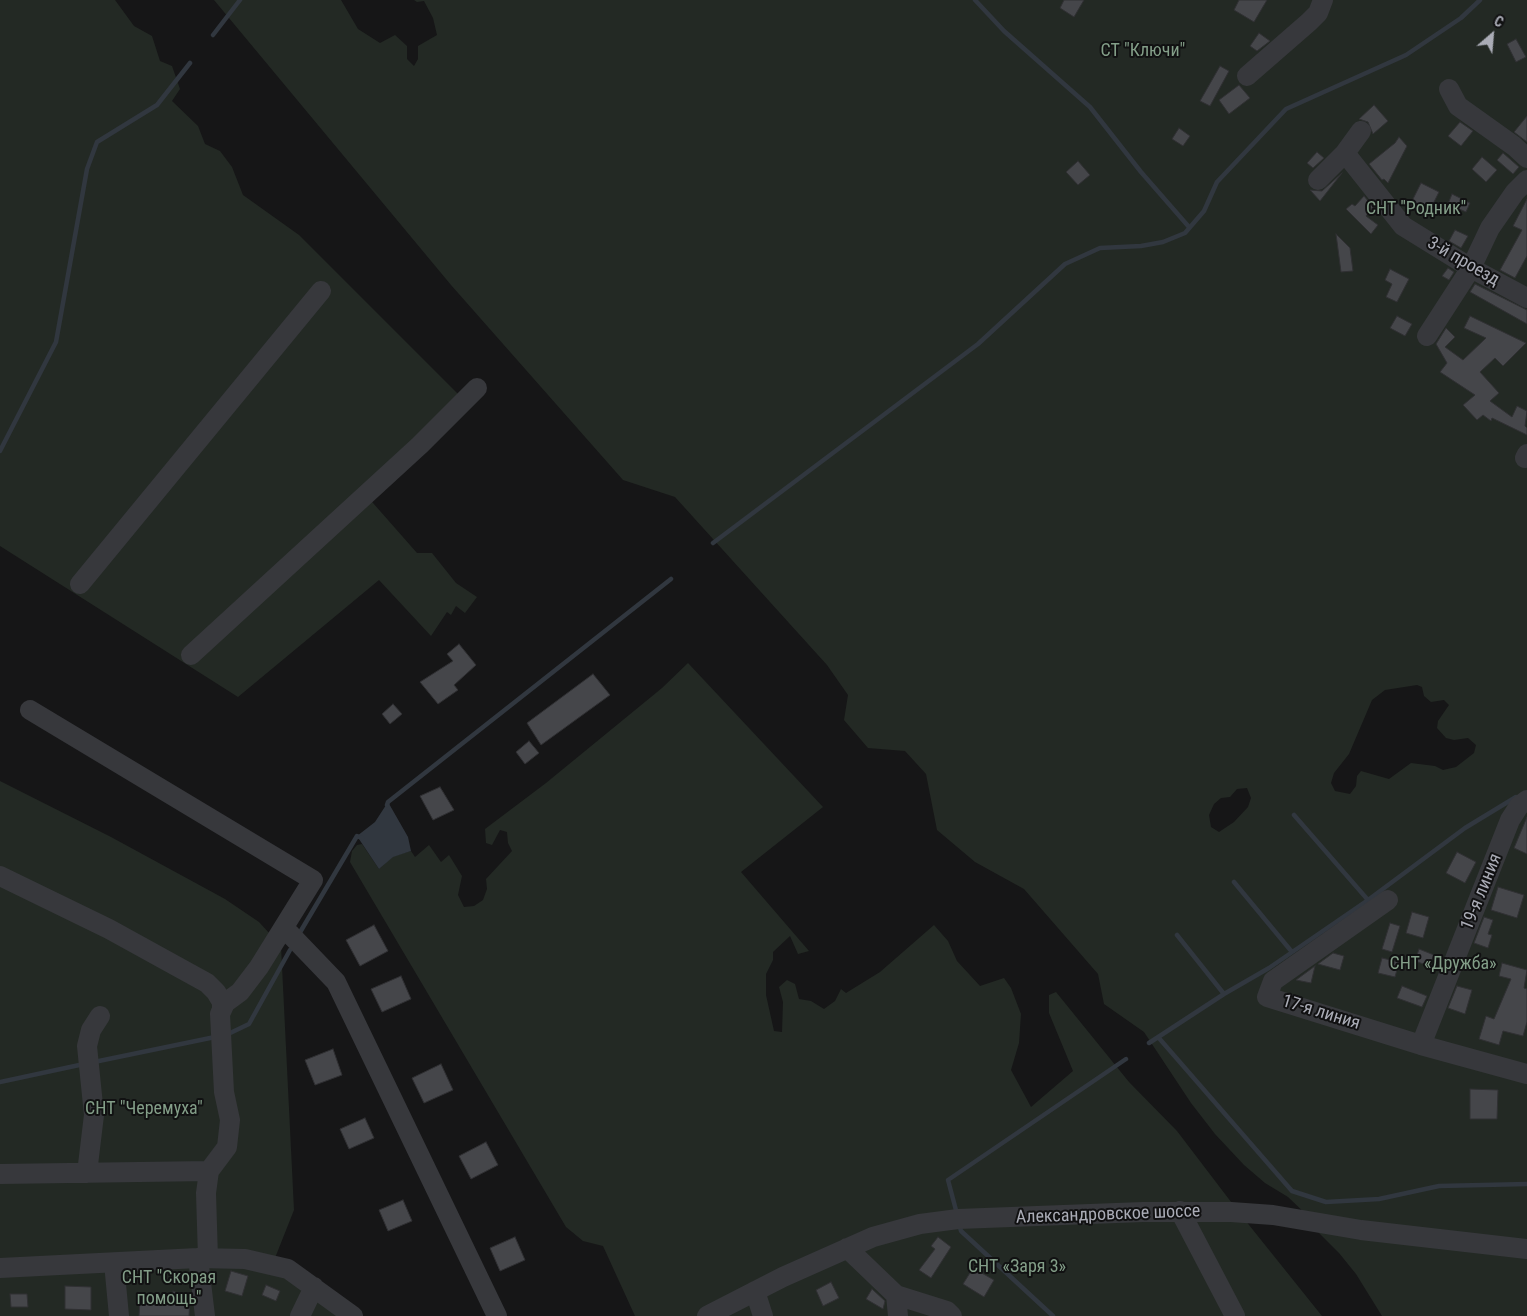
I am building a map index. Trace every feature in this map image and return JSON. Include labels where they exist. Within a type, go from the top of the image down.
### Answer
[{"type":"street","points":[[1247,76],[1318,13],[1323,0]]},
{"type":"street","points":[[1449,89],[1458,106],[1514,146],[1527,158]]},
{"type":"street","points":[[1318,180],[1345,153],[1361,131]]},
{"type":"street","name":"3-й проезд","points":[[1345,153],[1403,226],[1471,268],[1527,298]]},
{"type":"street","points":[[1427,336],[1471,268],[1490,228],[1515,192],[1527,180]]},
{"type":"street","points":[[80,584],[321,291]]},
{"type":"street","points":[[191,655],[420,445],[478,388]]},
{"type":"street","points":[[30,710],[313,880],[259,967],[240,992],[225,1003],[222,1009]]},
{"type":"street","name":"19-я линия","points":[[1421,1044],[1510,820],[1519,806],[1527,800]]},
{"type":"street","points":[[0,876],[109,929],[207,983],[222,1002],[220,1024],[224,1092],[230,1120],[227,1147],[209,1170],[206,1193],[203,1258],[205,1316]]},
{"type":"street","name":"17-я линия","points":[[1388,900],[1273,981],[1263,998],[1527,1074]]},
{"type":"street","points":[[288,932],[336,982],[497,1316]]},
{"type":"street","points":[[87,1173],[94,1114],[87,1046],[91,1030],[100,1016]]},
{"type":"street","points":[[0,1174],[209,1170]]},
{"type":"street","points":[[1180,1211],[1235,1316]]},
{"type":"street","name":"Александровское шоссе","points":[[707,1316],[755,1291],[873,1237],[920,1224],[958,1219],[1180,1211],[1273,1214],[1361,1230],[1527,1249]]},
{"type":"street","points":[[847,1248],[896,1295],[947,1311],[952,1316]]},
{"type":"street","points":[[0,1268],[203,1258],[246,1259],[288,1269],[353,1316]]},
{"type":"street","points":[[114,1263],[119,1316]]},
{"type":"street","points":[[300,1316],[314,1287]]},
{"type":"street","points":[[755,1291],[763,1316]]},
{"type":"street","points":[[896,1295],[898,1316]]},
{"type":"green space","points":[[0,0],[115,0],[134,26],[152,36],[160,61],[172,66],[180,89],[172,101],[198,126],[205,144],[220,151],[232,167],[243,195],[299,235],[460,396],[366,495],[417,553],[432,553],[456,583],[477,597],[465,613],[456,606],[451,615],[447,612],[431,636],[379,580],[238,697],[0,546]]},
{"type":"green space","points":[[214,0],[341,0],[358,29],[380,43],[395,35],[407,46],[407,59],[414,66],[418,59],[418,46],[437,35],[433,18],[424,1],[417,2],[414,0],[1527,0],[1527,1316],[1382,1316],[1356,1274],[1339,1253],[1314,1228],[1311,1219],[1288,1197],[1265,1183],[1244,1165],[1215,1134],[1191,1103],[1144,1032],[1104,1004],[1098,974],[1024,889],[975,862],[937,830],[926,774],[905,751],[868,748],[844,720],[848,695],[827,665],[675,497],[623,480],[451,285]],"holes":[[[1417,685],[1422,687],[1424,696],[1431,702],[1444,700],[1449,705],[1438,721],[1437,728],[1446,738],[1454,740],[1468,738],[1476,745],[1474,753],[1456,767],[1443,770],[1435,766],[1411,763],[1389,779],[1361,771],[1357,776],[1356,786],[1350,794],[1335,791],[1331,783],[1334,773],[1349,754],[1372,700],[1385,690]],[[1247,788],[1251,798],[1248,807],[1234,822],[1219,832],[1211,827],[1209,815],[1214,804],[1221,798],[1230,797],[1237,789]]]},
{"type":"green space","name":"СНТ «Заря 3»","points":[[688,663],[823,807],[741,872],[809,951],[798,954],[790,936],[773,952],[773,960],[766,974],[766,995],[774,1031],[782,1032],[783,1002],[779,987],[787,980],[795,984],[799,999],[811,1001],[824,1009],[835,1001],[841,989],[846,993],[880,972],[934,925],[948,941],[957,961],[980,986],[1004,978],[1011,988],[1021,1014],[1019,1043],[1011,1070],[1031,1107],[1073,1071],[1049,1013],[1049,995],[1056,992],[1129,1082],[1177,1131],[1322,1316],[635,1316],[603,1246],[583,1241],[566,1227],[350,862],[352,851],[357,845],[362,844],[379,869],[393,856],[411,851],[415,857],[429,845],[441,862],[449,855],[462,876],[458,895],[464,907],[474,906],[483,900],[487,889],[486,879],[512,851],[508,843],[507,832],[500,830],[492,845],[486,843],[485,829],[546,783],[662,688]]},
{"type":"green space","name":"СНТ \"Черемуха\"","points":[[0,781],[111,837],[225,899],[259,922],[281,946],[294,1210],[275,1258],[0,1263]]},
{"type":"green space","name":"СНТ \"Скорая помощь\"","points":[[197,1258],[288,1269],[353,1316],[0,1316],[0,1269]]},
{"type":"shaded area","points":[[388,802],[408,837],[411,851],[393,857],[379,869],[357,836],[375,822]]},
{"type":"building","points":[[1064,0],[1084,0],[1074,17],[1060,8]]},
{"type":"building","points":[[1239,0],[1267,0],[1254,22],[1234,10]]},
{"type":"building","points":[[1259,33],[1270,41],[1257,51],[1250,46]]},
{"type":"building","points":[[1516,39],[1526,57],[1516,62],[1507,44]]},
{"type":"building","points":[[1220,66],[1229,71],[1210,106],[1200,101]]},
{"type":"building","points":[[1239,85],[1250,98],[1229,114],[1219,100]]},
{"type":"building","points":[[1374,105],[1388,121],[1373,134],[1368,122],[1359,119]]},
{"type":"building","points":[[1527,116],[1527,142],[1514,132]]},
{"type":"building","points":[[1460,122],[1473,131],[1461,146],[1448,136]]},
{"type":"building","points":[[1179,128],[1190,136],[1183,146],[1172,139]]},
{"type":"building","points":[[1399,137],[1407,146],[1388,183],[1384,179],[1382,180],[1369,164],[1395,143]]},
{"type":"building","points":[[1317,152],[1324,158],[1313,168],[1307,163]]},
{"type":"building","points":[[1503,153],[1519,167],[1513,174],[1497,160]]},
{"type":"building","points":[[1482,157],[1497,170],[1486,182],[1472,169]]},
{"type":"building","points":[[1078,161],[1090,175],[1078,185],[1066,172]]},
{"type":"building","points":[[1342,173],[1320,201],[1310,190],[1322,191]]},
{"type":"building","points":[[1421,183],[1439,192],[1428,214],[1410,205]]},
{"type":"building","points":[[1452,194],[1470,203],[1466,212],[1448,204]]},
{"type":"building","points":[[1364,196],[1373,207],[1366,216],[1378,225],[1371,234],[1346,209],[1352,204],[1355,206]]},
{"type":"building","points":[[1527,199],[1527,256],[1515,278],[1500,270],[1522,230],[1513,226]]},
{"type":"building","points":[[1455,230],[1468,236],[1461,248],[1449,241]]},
{"type":"building","points":[[1336,234],[1350,248],[1353,271],[1341,272]]},
{"type":"building","points":[[1448,268],[1454,272],[1449,280],[1442,276]]},
{"type":"building","points":[[1390,269],[1409,279],[1397,302],[1386,297],[1392,284],[1385,280]]},
{"type":"building","points":[[1475,284],[1527,310],[1527,324],[1470,292]]},
{"type":"building","points":[[1397,316],[1412,324],[1405,336],[1390,328]]},
{"type":"building","points":[[1470,316],[1526,343],[1503,366],[1495,358],[1480,372],[1499,393],[1490,401],[1512,417],[1517,406],[1527,411],[1525,426],[1527,428],[1527,435],[1492,418],[1491,421],[1483,415],[1477,420],[1463,405],[1475,395],[1440,372],[1447,363],[1436,344],[1446,328],[1455,337],[1445,347],[1463,360],[1486,338],[1464,328]]},
{"type":"building","points":[[459,644],[476,665],[454,685],[458,690],[438,704],[420,682],[453,661],[447,654]]},
{"type":"building","points":[[593,674],[610,695],[541,745],[527,723]]},
{"type":"building","points":[[393,704],[402,714],[390,724],[382,714]]},
{"type":"building","points":[[529,741],[539,753],[525,764],[516,752]]},
{"type":"building","points":[[440,787],[454,810],[433,820],[420,796]]},
{"type":"building","points":[[1527,817],[1527,854],[1514,848]]},
{"type":"building","points":[[1457,852],[1476,862],[1465,883],[1446,873]]},
{"type":"building","points":[[1498,887],[1524,895],[1517,918],[1491,910]]},
{"type":"building","points":[[1412,912],[1429,917],[1423,938],[1406,933]]},
{"type":"building","points":[[1484,917],[1493,920],[1488,934],[1492,935],[1488,948],[1474,943]]},
{"type":"building","points":[[1390,923],[1400,926],[1392,952],[1382,949]]},
{"type":"building","points":[[374,925],[388,951],[360,966],[346,940]]},
{"type":"building","points":[[1419,949],[1434,955],[1429,966],[1415,961]]},
{"type":"building","points":[[1333,953],[1344,956],[1340,970],[1318,964]]},
{"type":"building","points":[[1382,958],[1399,962],[1395,977],[1378,973]]},
{"type":"building","points":[[1502,963],[1527,970],[1524,988],[1527,989],[1527,1022],[1523,1036],[1503,1031],[1499,1045],[1479,1039],[1486,1016],[1494,1019],[1511,979],[1499,976]]},
{"type":"building","points":[[1315,966],[1311,983],[1296,980]]},
{"type":"building","points":[[401,976],[411,999],[382,1012],[371,989]]},
{"type":"building","points":[[1402,986],[1427,996],[1422,1007],[1397,998]]},
{"type":"building","points":[[1457,986],[1472,990],[1465,1014],[1448,1008]]},
{"type":"building","points":[[333,1049],[342,1075],[315,1085],[305,1060]]},
{"type":"building","points":[[441,1064],[453,1090],[424,1103],[412,1078]]},
{"type":"building","points":[[1470,1089],[1498,1090],[1497,1119],[1470,1119]]},
{"type":"building","points":[[365,1118],[374,1138],[349,1149],[340,1129]]},
{"type":"building","points":[[486,1142],[498,1165],[471,1179],[459,1156]]},
{"type":"building","points":[[403,1200],[412,1221],[388,1231],[379,1210]]},
{"type":"building","points":[[515,1237],[525,1260],[500,1271],[490,1248]]},
{"type":"building","points":[[938,1237],[951,1247],[931,1278],[919,1270],[935,1249],[931,1246]]},
{"type":"building","points":[[973,1268],[994,1280],[984,1297],[963,1284]]},
{"type":"building","points":[[231,1271],[248,1276],[242,1296],[225,1291]]},
{"type":"building","points":[[831,1282],[839,1298],[823,1306],[816,1290]]},
{"type":"building","points":[[266,1285],[280,1291],[276,1301],[262,1295]]},
{"type":"building","points":[[65,1286],[91,1287],[91,1310],[65,1309]]},
{"type":"building","points":[[872,1289],[885,1301],[883,1309],[866,1299]]},
{"type":"building","points":[[173,1291],[190,1299],[189,1316],[139,1316],[140,1299],[172,1301]]},
{"type":"building","points":[[10,1294],[27,1294],[28,1307],[11,1307]]},
{"type":"waterway","points":[[213,35],[240,0]]},
{"type":"waterway","points":[[975,0],[1004,31],[1090,107],[1141,172],[1189,227]]},
{"type":"waterway","points":[[713,543],[978,344],[1065,264],[1100,248],[1141,246],[1163,242],[1185,233],[1204,211],[1217,182],[1286,109],[1406,55],[1461,18],[1480,0]]},
{"type":"waterway","points":[[0,451],[56,342],[87,169],[97,142],[157,105],[190,63]]},
{"type":"waterway","points":[[387,805],[388,802],[671,579]]},
{"type":"waterway","points":[[1149,1043],[1224,994],[1269,968],[1368,900],[1465,828],[1516,797]]},
{"type":"waterway","points":[[1294,815],[1368,900]]},
{"type":"waterway","points":[[299,934],[357,836],[362,838]]},
{"type":"waterway","points":[[1234,882],[1292,952]]},
{"type":"waterway","points":[[1177,935],[1224,994]]},
{"type":"waterway","points":[[226,1035],[249,1024],[290,950]]},
{"type":"waterway","points":[[94,1062],[215,1037]]},
{"type":"waterway","points":[[1158,1037],[1292,1191],[1326,1202],[1379,1199],[1439,1186],[1527,1184]]},
{"type":"waterway","points":[[957,1214],[948,1180],[1126,1059]]},
{"type":"waterway","points":[[0,1082],[84,1064]]},
{"type":"waterway","points":[[959,1224],[961,1231],[1053,1316]]},
{"type":"park label","name":"СТ \"Ключи\"","points":[[1143,51]]},
{"type":"park label","name":"СНТ ''Родник''","points":[[1416,209]]},
{"type":"park label","name":"СНТ «Дружба»","points":[[1443,964]]}]
